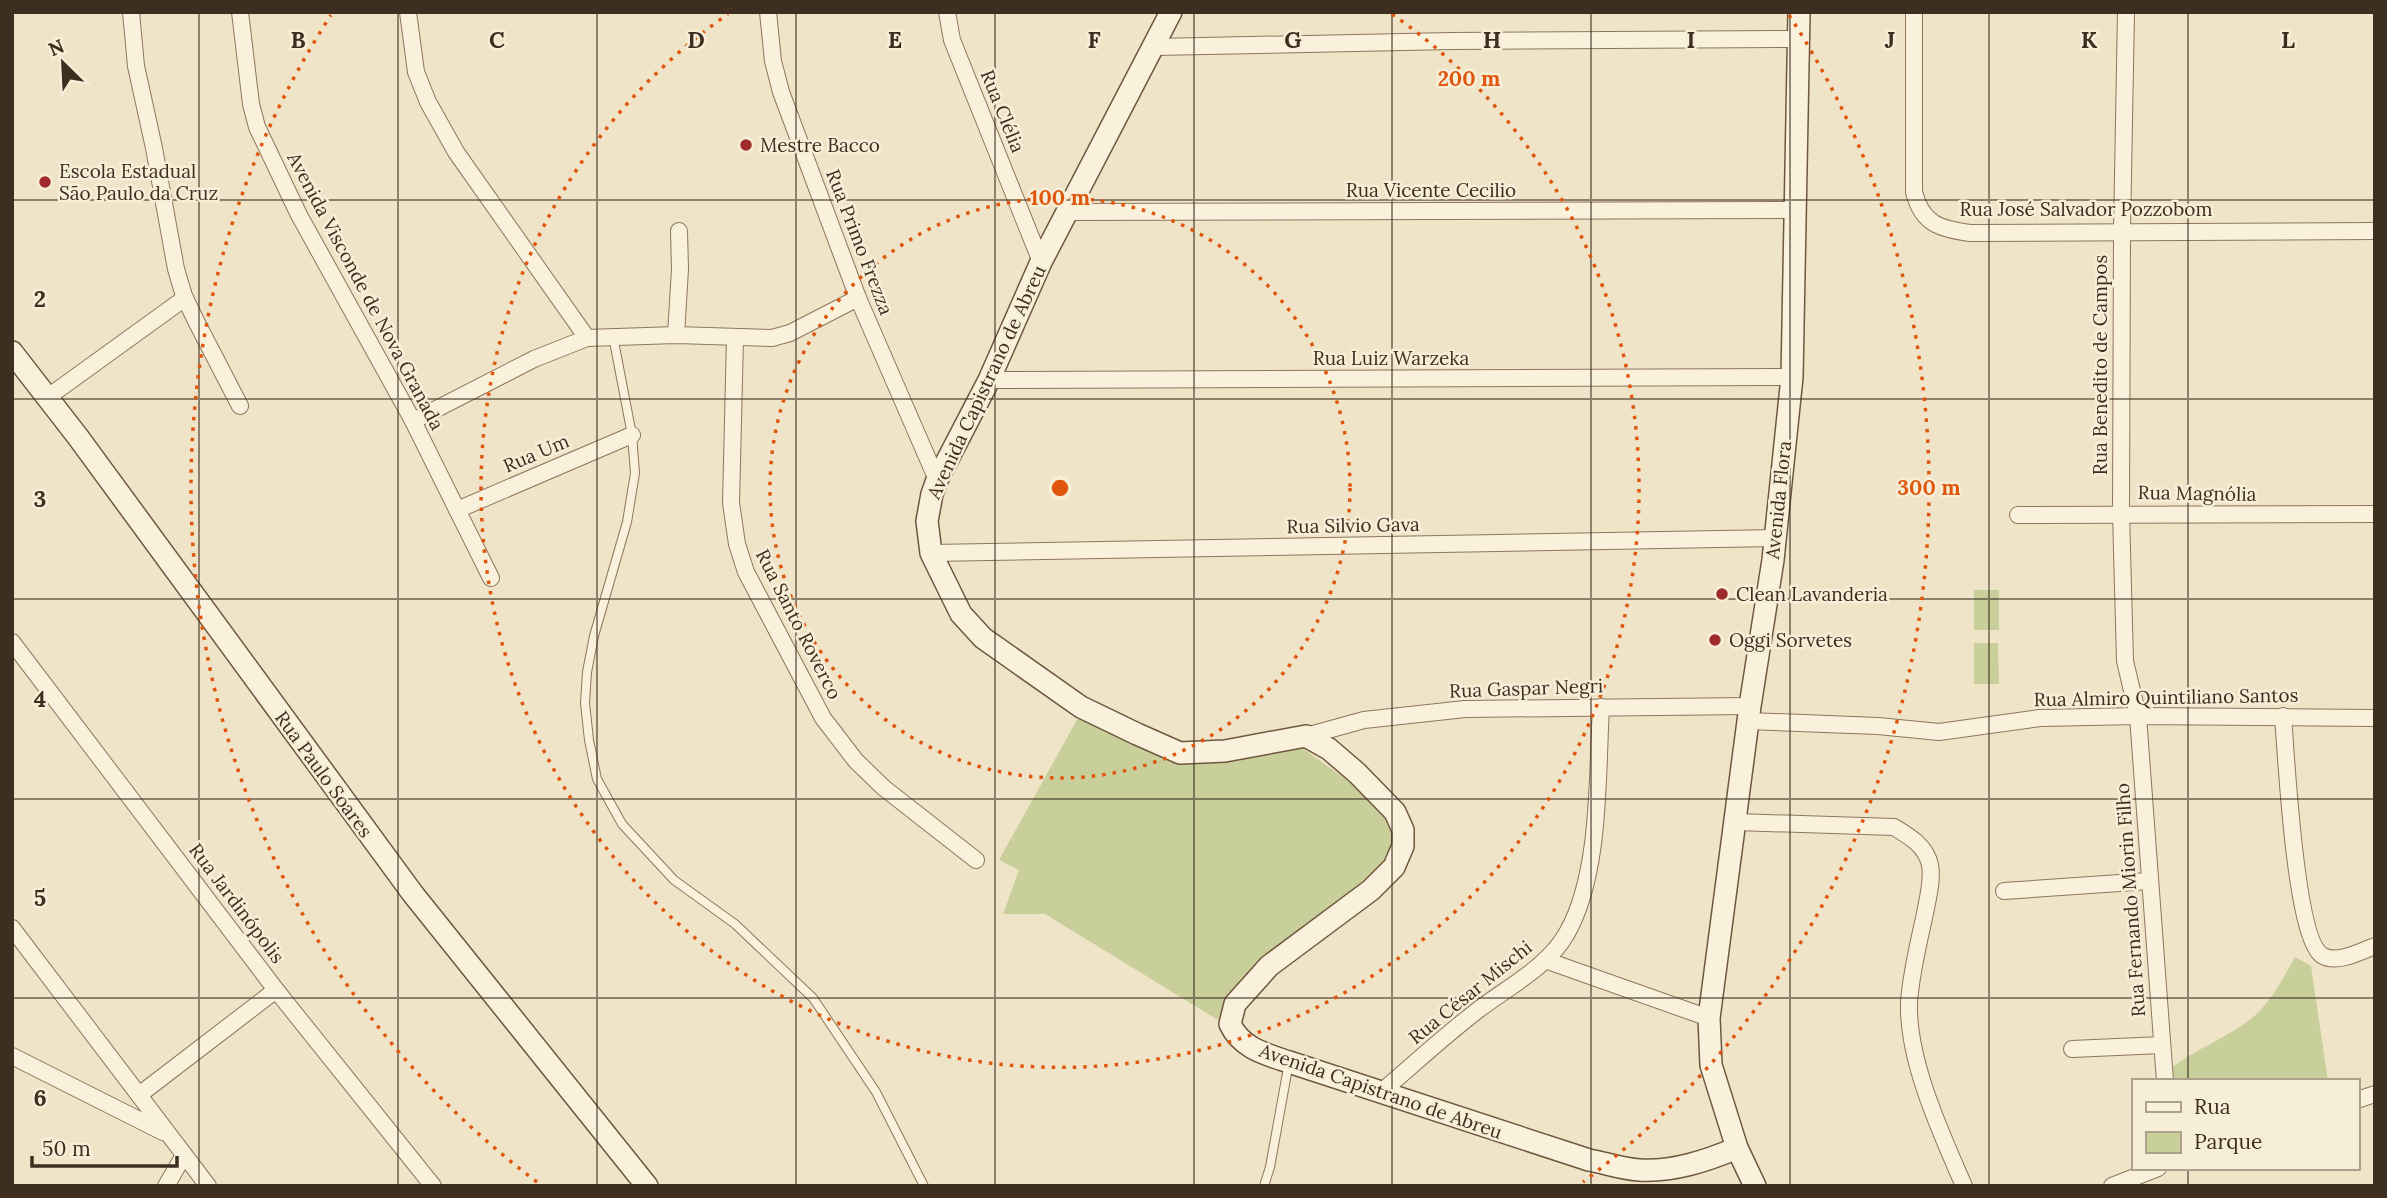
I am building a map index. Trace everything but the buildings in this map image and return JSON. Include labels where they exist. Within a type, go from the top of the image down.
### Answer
[{"type":"street","points":[[131,12],[136,66],[155,148],[176,269],[185,298],[240,406]]},
{"type":"street","name":"Avenida Visconde de Nova Granada","points":[[240,12],[251,104],[257,127],[299,215],[413,421],[491,578]]},
{"type":"street","points":[[408,12],[416,72],[428,102],[456,152],[587,338]]},
{"type":"street","name":"Rua Primo Frezza","points":[[768,12],[773,61],[781,92],[858,299],[937,480]]},
{"type":"street","name":"Rua Clélia","points":[[947,12],[952,40],[1041,262]]},
{"type":"street","name":"Avenida Capistrano de Abreu","points":[[1171,12],[1041,262],[989,380],[932,494],[927,521],[932,553],[961,614],[983,638],[1081,707],[1137,734],[1180,752],[1226,751],[1306,736],[1329,749],[1395,812],[1403,831],[1403,846],[1394,867],[1371,890],[1269,966],[1235,1004],[1230,1024],[1236,1037],[1256,1050],[1289,1062],[1589,1160],[1639,1170],[1678,1167],[1710,1160],[1737,1148]]},
{"type":"street","name":"Avenida Flora","points":[[1755,1186],[1737,1148],[1711,1065],[1709,1018],[1775,538],[1792,377],[1799,12]]},
{"type":"street","name":"Rua José Salvador Pozzobom","points":[[1914,12],[1914,192],[1922,214],[1941,228],[1970,233],[2122,230],[2375,231]]},
{"type":"street","name":"Rua Benedito de Campos","points":[[2126,12],[2120,513],[2125,661],[2138,716]]},
{"type":"street","points":[[1154,47],[1451,41],[1798,39]]},
{"type":"street","name":"Rua Vicente Cecilio","points":[[1067,212],[1795,210]]},
{"type":"street","points":[[676,335],[679,231]]},
{"type":"street","points":[[48,397],[185,298]]},
{"type":"street","points":[[413,421],[534,359],[587,338],[676,335],[779,337],[858,299]]},
{"type":"street","name":"Rua Santo Roverco","points":[[735,338],[731,503],[737,544],[746,572],[818,709],[856,761],[884,788],[976,860]]},
{"type":"street","name":"Rua Paulo Soares","points":[[12,352],[48,397],[414,894],[647,1186]]},
{"type":"street","name":"Rua Luiz Warzeka","points":[[989,380],[1792,377]]},
{"type":"street","name":"Rua Um","points":[[457,510],[632,435]]},
{"type":"street","name":"Rua Magnólia","points":[[2018,515],[2375,514]]},
{"type":"street","name":"Rua Silvio Gava","points":[[932,553],[1775,538]]},
{"type":"street","name":"Rua Jardinópolis","points":[[12,642],[276,990],[433,1186]]},
{"type":"street","name":"Rua Gaspar Negri","points":[[1306,736],[1364,720],[1465,709],[1601,707],[1750,714]]},
{"type":"street","name":"Rua César Mischi","points":[[1380,1093],[1477,1011],[1545,960],[1566,936],[1580,907],[1594,836],[1601,707]]},
{"type":"street","name":"Rua Almiro Quintiliano Santos","points":[[1750,714],[1939,733],[2040,718],[2375,718]]},
{"type":"street","name":"Rua Fernando Miorin Filho","points":[[2138,716],[2165,1079]]},
{"type":"street","points":[[2283,716],[2292,832],[2305,916],[2311,937],[2317,950],[2332,958],[2353,955],[2375,946]]},
{"type":"street","points":[[1736,822],[1894,827],[1910,836],[1925,851],[1930,866],[1928,897],[1909,1003],[1914,1055],[1964,1186]]},
{"type":"street","points":[[2004,891],[2149,881]]},
{"type":"street","points":[[12,928],[208,1186]]},
{"type":"street","points":[[1545,960],[1709,1018]]},
{"type":"street","points":[[139,1095],[276,990]]},
{"type":"street","points":[[2072,1049],[2162,1045]]},
{"type":"street","points":[[12,1056],[169,1135]]},
{"type":"street","points":[[166,1186],[184,1155]]},
{"type":"street","points":[[2112,1186],[2153,1170]]},
{"type":"lane","points":[[613,336],[635,463],[627,522],[594,636],[587,673],[585,703],[597,779],[622,824],[674,880],[735,924],[813,998],[876,1092],[924,1186]]},
{"type":"lane","points":[[1264,1186],[1270,1167],[1289,1062]]},
{"type":"green space","points":[[1974,590],[1999,590],[1999,630],[1974,630]]},
{"type":"green space","points":[[1974,643],[1998,643],[1999,684],[1974,684]]},
{"type":"green space","points":[[1078,718],[1127,736],[1168,757],[1295,743],[1384,806],[1396,833],[1392,861],[1226,999],[1218,1020],[1045,914],[1003,914],[1019,870],[999,860]]},
{"type":"green space","points":[[2295,957],[2311,966],[2328,1079],[2174,1079],[2173,1067],[2247,1022],[2274,992]]},
{"type":"place","name":"Mestre Bacco","points":[[746,145]]},
{"type":"place","name":"Escola Estadual São Paulo da Cruz","points":[[45,182]]},
{"type":"place","name":"Clean Lavanderia","points":[[1722,594]]},
{"type":"place","name":"Oggi Sorvetes","points":[[1715,640]]}]
